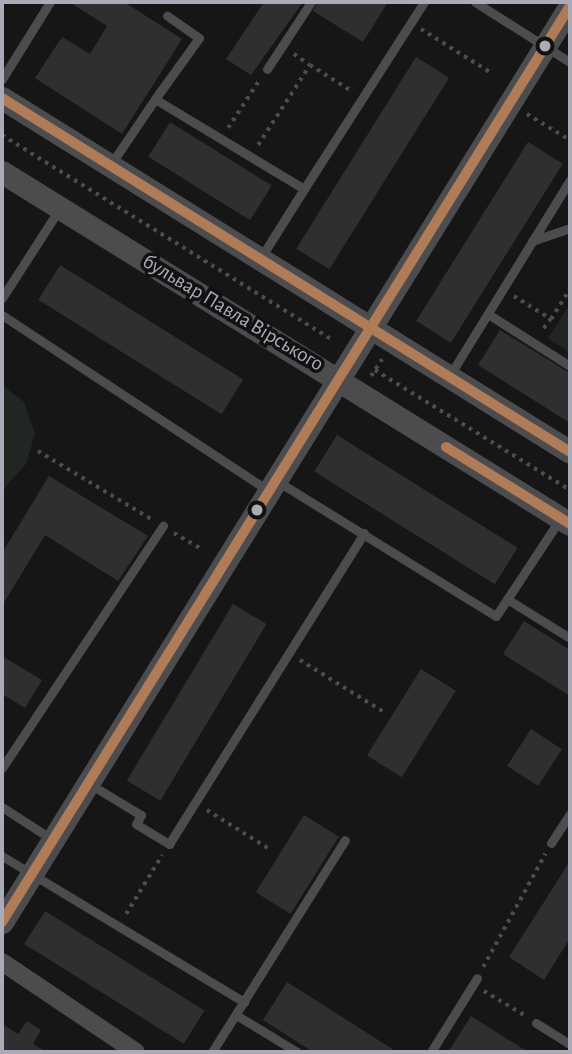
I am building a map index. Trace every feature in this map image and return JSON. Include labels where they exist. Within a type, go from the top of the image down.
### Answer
[{"type":"street","points":[[2,922],[570,6]]},
{"type":"street","points":[[2,98],[370,330],[570,452]]},
{"type":"street","name":"бульвар Павла Вірського","points":[[2,172],[339,378],[566,521]]},
{"type":"street","points":[[2,961],[136,1052]]},
{"type":"lane","points":[[2,79],[50,2]]},
{"type":"lane","points":[[267,69],[310,2]]},
{"type":"lane","points":[[259,260],[424,2]]},
{"type":"lane","points":[[475,2],[570,62]]},
{"type":"lane","points":[[110,166],[199,38],[167,16]]},
{"type":"lane","points":[[155,99],[304,189]]},
{"type":"lane","points":[[448,377],[570,180]]},
{"type":"lane","points":[[2,298],[60,208]]},
{"type":"lane","points":[[532,241],[570,228]]},
{"type":"lane","points":[[488,314],[570,366]]},
{"type":"lane","points":[[2,315],[272,486],[364,533],[496,616],[566,521]]},
{"type":"lane","points":[[2,768],[163,526]]},
{"type":"lane","points":[[88,783],[141,815],[136,824],[169,844],[364,533]]},
{"type":"lane","points":[[507,599],[570,639]]},
{"type":"lane","points":[[2,807],[53,840]]},
{"type":"lane","points":[[551,843],[570,814]]},
{"type":"lane","points":[[212,1052],[345,840]]},
{"type":"lane","points":[[2,856],[244,1002]]},
{"type":"lane","points":[[431,1052],[475,981]]},
{"type":"lane","points":[[236,1014],[297,1052]]},
{"type":"lane","points":[[536,1023],[570,1044]]},
{"type":"path","points":[[411,22],[493,74]]},
{"type":"path","points":[[251,157],[310,65],[363,98]]},
{"type":"path","points":[[221,139],[267,69]]},
{"type":"path","points":[[525,113],[570,140]]},
{"type":"path","points":[[2,135],[332,340]]},
{"type":"path","points":[[503,289],[551,319]]},
{"type":"path","points":[[533,342],[570,289]]},
{"type":"path","points":[[371,376],[383,357]]},
{"type":"path","points":[[375,370],[570,490]]},
{"type":"path","points":[[37,451],[200,548]]},
{"type":"path","points":[[288,653],[384,712]]},
{"type":"path","points":[[195,802],[271,850]]},
{"type":"path","points":[[536,1023],[475,981],[551,843]]},
{"type":"path","points":[[117,927],[169,844]]},
{"type":"shaded area","points":[[570,304],[570,353],[548,338]]},
{"type":"shaded area","points":[[2,385],[24,402],[35,434],[26,464],[2,491]]},
{"type":"building","points":[[69,2],[124,2],[182,39],[122,134],[35,78],[62,37],[90,54],[107,26]]},
{"type":"building","points":[[264,2],[303,2],[251,75],[226,59]]},
{"type":"building","points":[[318,2],[388,2],[363,42],[313,11]]},
{"type":"building","points":[[416,57],[449,78],[329,269],[296,249]]},
{"type":"building","points":[[170,122],[272,186],[250,220],[148,157]]},
{"type":"building","points":[[528,142],[563,164],[451,343],[416,321]]},
{"type":"building","points":[[60,265],[243,379],[221,414],[38,300]]},
{"type":"building","points":[[500,330],[570,373],[570,423],[478,365]]},
{"type":"building","points":[[337,435],[518,548],[495,584],[314,471]]},
{"type":"building","points":[[49,476],[148,536],[118,581],[45,535],[2,606],[2,553]]},
{"type":"building","points":[[233,604],[266,624],[160,801],[127,781]]},
{"type":"building","points":[[524,621],[570,650],[570,696],[503,654]]},
{"type":"building","points":[[2,656],[42,680],[25,708],[2,694]]},
{"type":"building","points":[[421,669],[456,691],[402,777],[367,756]]},
{"type":"building","points":[[531,729],[562,749],[538,786],[507,766]]},
{"type":"building","points":[[304,815],[339,837],[291,914],[256,892]]},
{"type":"building","points":[[570,861],[570,938],[544,980],[509,957]]},
{"type":"building","points":[[45,911],[204,1011],[184,1044],[24,944]]},
{"type":"building","points":[[287,982],[397,1052],[313,1052],[263,1020]]},
{"type":"building","points":[[471,1016],[528,1052],[448,1052]]},
{"type":"building","points":[[27,1021],[41,1030],[33,1044],[46,1052],[2,1052],[2,1024],[18,1034]]},
{"type":"transit line","points":[[2,922],[570,6]]},
{"type":"transit line","points":[[2,98],[570,452]]},
{"type":"transit line","points":[[446,447],[570,524]]}]
